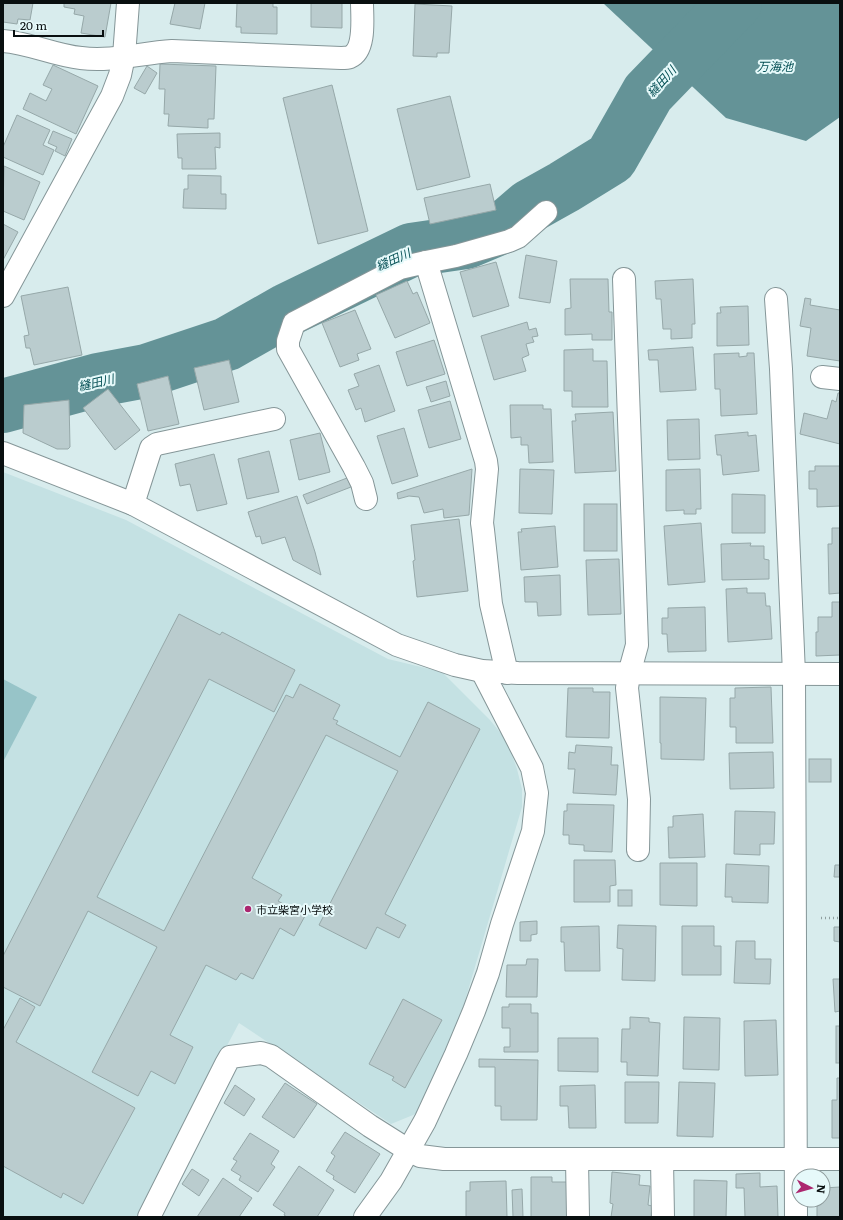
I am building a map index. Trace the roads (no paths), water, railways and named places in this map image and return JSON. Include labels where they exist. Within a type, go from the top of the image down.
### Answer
[{"type":"street","points":[[3,296],[112,96],[120,75],[124,56],[128,3]]},
{"type":"street","points":[[3,42],[19,42],[67,56],[105,60],[124,56],[172,51],[341,58],[351,56],[359,48],[361,42],[362,3]]},
{"type":"street","points":[[366,499],[362,483],[354,467],[288,349],[288,341],[294,323],[400,268],[456,256],[509,241],[518,236],[546,212]]},
{"type":"street","points":[[426,262],[486,461],[487,474],[482,523],[484,545],[491,604],[507,673]]},
{"type":"street","points":[[624,279],[637,645],[629,674],[627,688],[639,799],[640,816],[638,850]]},
{"type":"street","points":[[776,299],[781,369],[794,674],[796,1217]]},
{"type":"street","points":[[133,504],[151,448],[157,444],[274,419]]},
{"type":"street","points":[[3,453],[133,504],[397,645],[455,665],[482,671],[507,673],[840,674]]},
{"type":"street","points":[[365,1217],[391,1181],[425,1121],[474,1011],[488,974],[502,924],[533,831],[537,793],[532,768],[482,671]]},
{"type":"street","points":[[149,1217],[230,1057],[261,1053],[271,1056],[370,1126],[420,1156],[444,1159],[577,1160],[840,1159]]},
{"type":"street","points":[[577,1160],[578,1217]]},
{"type":"street","points":[[662,1160],[663,1217]]},
{"type":"water","name":"万海池","points":[[603,3],[840,3],[840,117],[806,141],[726,118]]},
{"type":"waterway","name":"縫田川","points":[[3,406],[98,380],[146,371],[227,344],[287,310],[411,250],[466,242],[509,224],[530,206],[611,158],[648,93],[735,3]]},
{"type":"place","name":"市立柴宮小学校","points":[[248,909]]}]
